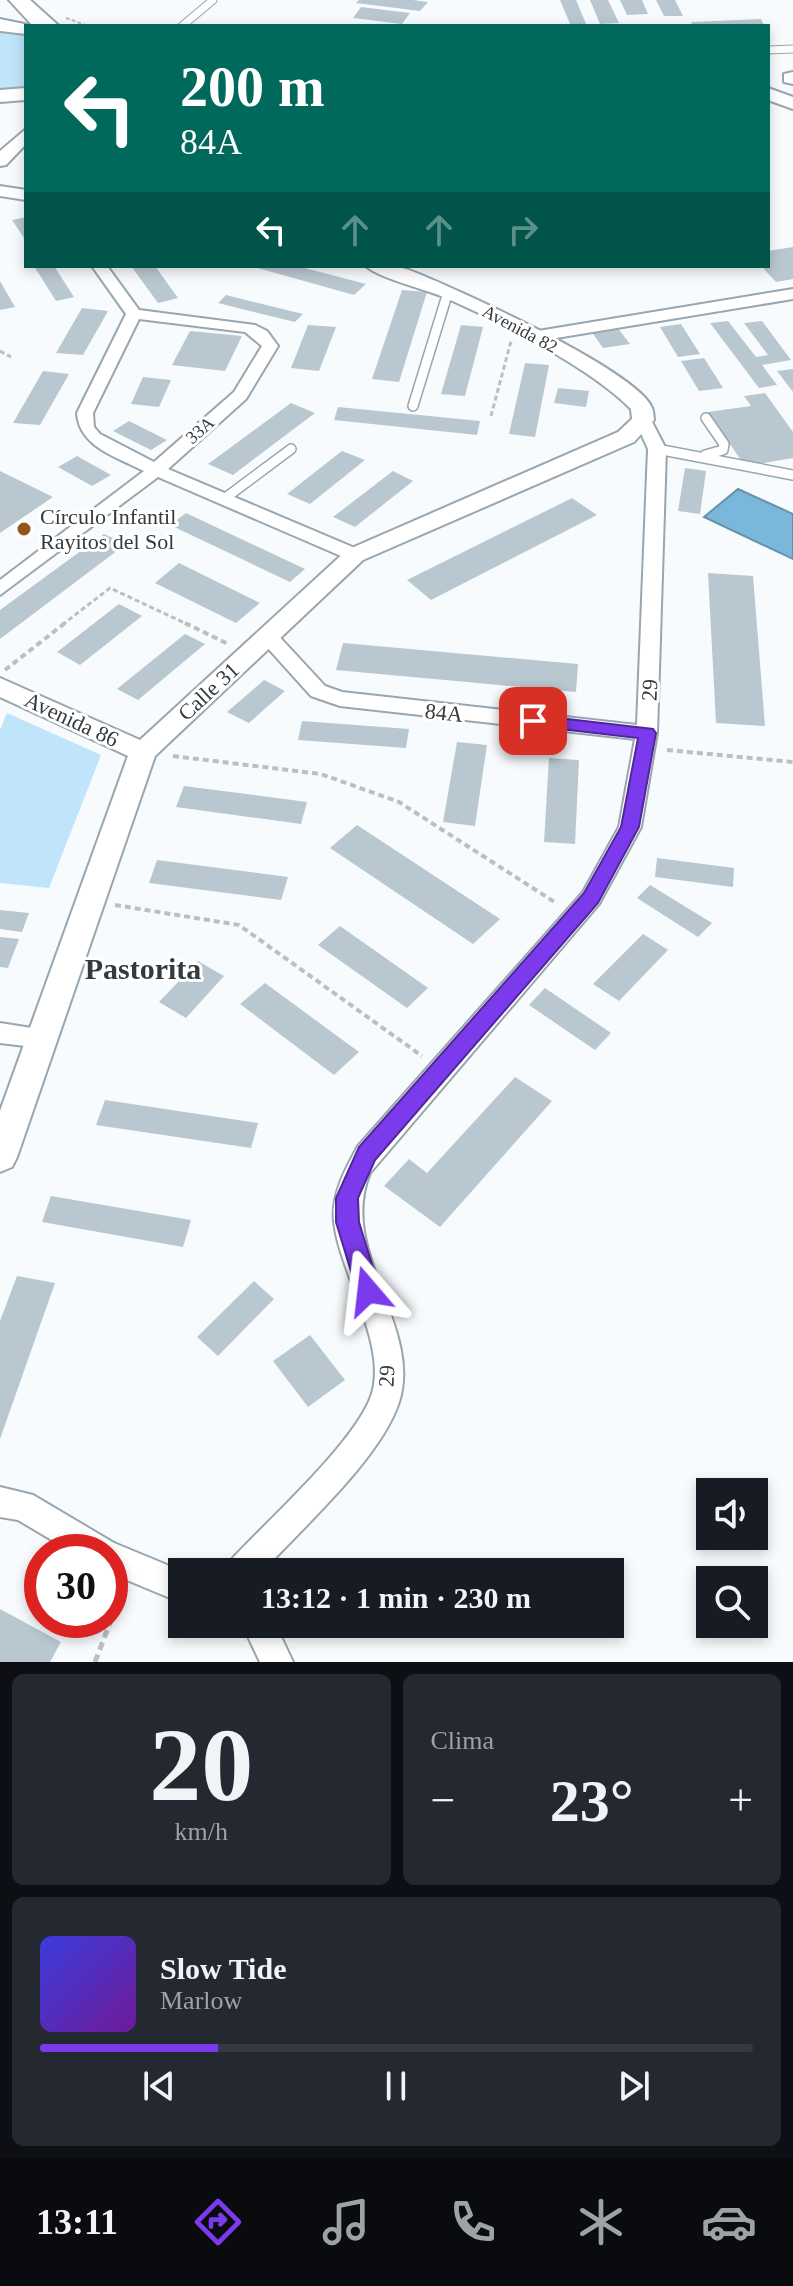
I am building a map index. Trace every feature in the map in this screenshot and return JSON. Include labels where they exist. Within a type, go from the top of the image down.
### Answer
[{"type":"highway","points":[[19,0],[47,24]]},
{"type":"highway","points":[[1,96],[24,97]]},
{"type":"main road","points":[[0,25],[24,28]]},
{"type":"main road","points":[[780,82],[793,103]]},
{"type":"street","points":[[0,161],[24,136]]},
{"type":"street","points":[[0,191],[24,195]]},
{"type":"street","points":[[100,268],[134,314],[85,413],[86,428],[94,438],[156,470],[355,555]]},
{"type":"street","name":"Avenida 82","points":[[382,268],[448,292],[538,336],[628,393],[642,408],[643,420]]},
{"type":"street","points":[[538,336],[793,294]]},
{"type":"street","name":"33A","points":[[0,589],[156,470],[240,395],[270,346],[261,334],[249,328],[134,314]]},
{"type":"street","name":"29","points":[[254,1558],[363,1440],[385,1401],[391,1367],[347,1222],[347,1198],[367,1154],[591,898],[630,827],[646,740],[657,449],[643,420]]},
{"type":"street","name":"Calle 31","points":[[0,1157],[143,752],[355,555],[626,437],[643,420]]},
{"type":"street","name":"84A","points":[[257,645],[318,691],[340,699],[646,740]]},
{"type":"street","name":"Avenida 86","points":[[0,687],[143,752]]},
{"type":"street","points":[[0,1033],[42,1038]]},
{"type":"street","points":[[0,1502],[22,1506],[71,1534]]},
{"type":"street","points":[[128,1565],[168,1581]]},
{"type":"street","points":[[265,1638],[277,1662]]},
{"type":"lane","points":[[184,24],[213,0]]},
{"type":"lane","points":[[770,50],[793,49]]},
{"type":"lane","points":[[413,406],[448,292]]},
{"type":"lane","points":[[696,456],[723,450],[724,444],[706,418]]},
{"type":"lane","points":[[224,499],[291,449]]},
{"type":"lane","points":[[657,449],[793,475]]},
{"type":"path","points":[[491,416],[515,325]]},
{"type":"path","points":[[0,351],[11,357]]},
{"type":"path","points":[[0,674],[110,588],[257,645]]},
{"type":"path","points":[[646,740],[793,762]]},
{"type":"path","points":[[143,752],[321,774],[399,802],[575,915]]},
{"type":"path","points":[[90,902],[239,925],[441,1069]]},
{"type":"path","points":[[95,1662],[101,1638]]},
{"type":"shaded area","points":[[0,30],[24,34],[24,86],[0,90]]},
{"type":"shaded area","points":[[738,489],[793,514],[793,559],[704,517]]},
{"type":"shaded area","points":[[7,713],[101,755],[49,888],[0,883],[0,730]]},
{"type":"building","points":[[359,0],[428,2],[420,11],[356,3]]},
{"type":"building","points":[[560,0],[576,0],[586,24],[570,24]]},
{"type":"building","points":[[590,0],[608,0],[619,23],[600,24]]},
{"type":"building","points":[[620,0],[642,0],[648,14],[627,15]]},
{"type":"building","points":[[656,0],[675,0],[683,16],[664,16]]},
{"type":"building","points":[[361,7],[410,13],[402,24],[353,18]]},
{"type":"building","points":[[761,19],[764,24],[692,24]]},
{"type":"building","points":[[24,217],[24,238],[12,220]]},
{"type":"building","points":[[793,247],[793,279],[776,282],[763,268],[770,268],[770,251]]},
{"type":"building","points":[[35,268],[55,268],[74,297],[56,301]]},
{"type":"building","points":[[132,268],[156,268],[178,298],[158,303]]},
{"type":"building","points":[[257,268],[305,268],[366,284],[354,295]]},
{"type":"building","points":[[0,281],[15,307],[0,310]]},
{"type":"building","points":[[402,290],[427,292],[399,382],[372,379]]},
{"type":"building","points":[[226,295],[303,314],[295,322],[218,303]]},
{"type":"building","points":[[82,308],[108,311],[83,355],[56,353]]},
{"type":"building","points":[[728,321],[756,357],[768,355],[744,323],[762,321],[791,360],[762,365],[777,385],[759,388],[710,323]]},
{"type":"building","points":[[681,324],[700,354],[678,357],[660,327]]},
{"type":"building","points":[[308,325],[336,327],[319,371],[291,368]]},
{"type":"building","points":[[461,325],[483,327],[465,396],[441,394]]},
{"type":"building","points":[[617,327],[630,344],[603,348],[591,331]]},
{"type":"building","points":[[190,331],[242,336],[225,371],[172,365]]},
{"type":"building","points":[[704,358],[723,388],[699,391],[681,361]]},
{"type":"building","points":[[525,363],[549,365],[535,437],[509,434]]},
{"type":"building","points":[[793,369],[793,392],[777,371]]},
{"type":"building","points":[[43,371],[69,374],[40,425],[13,423]]},
{"type":"building","points":[[143,377],[171,380],[159,407],[131,404]]},
{"type":"building","points":[[558,388],[589,391],[586,407],[554,403]]},
{"type":"building","points":[[765,393],[793,432],[793,458],[745,466],[708,412],[751,406],[744,396]]},
{"type":"building","points":[[291,403],[315,413],[233,475],[208,464]]},
{"type":"building","points":[[338,407],[480,421],[477,435],[334,420]]},
{"type":"building","points":[[129,421],[167,440],[151,450],[113,431]]},
{"type":"building","points":[[342,451],[365,460],[310,504],[287,494]]},
{"type":"building","points":[[77,456],[111,475],[92,486],[58,467]]},
{"type":"building","points":[[685,468],[706,471],[700,514],[678,511]]},
{"type":"building","points":[[0,471],[53,497],[0,533]]},
{"type":"building","points":[[393,471],[413,481],[355,527],[333,517]]},
{"type":"building","points":[[572,498],[597,515],[431,600],[407,580]]},
{"type":"building","points":[[186,513],[305,569],[290,582],[170,525]]},
{"type":"building","points":[[104,534],[126,544],[0,639],[0,610]]},
{"type":"building","points":[[179,563],[260,603],[236,623],[155,583]]},
{"type":"building","points":[[708,573],[753,576],[765,726],[716,723]]},
{"type":"building","points":[[119,604],[142,616],[80,665],[57,652]]},
{"type":"building","points":[[185,634],[205,644],[138,700],[117,689]]},
{"type":"building","points":[[343,643],[578,664],[576,692],[336,670]]},
{"type":"building","points":[[264,680],[285,691],[249,723],[227,712]]},
{"type":"building","points":[[302,721],[409,729],[406,748],[298,740]]},
{"type":"building","points":[[457,742],[487,745],[475,826],[443,822]]},
{"type":"building","points":[[549,758],[579,760],[575,844],[544,842]]},
{"type":"building","points":[[184,786],[307,802],[301,824],[176,807]]},
{"type":"building","points":[[357,825],[500,919],[473,944],[330,848]]},
{"type":"building","points":[[657,858],[734,868],[733,887],[655,877]]},
{"type":"building","points":[[157,860],[288,877],[281,900],[149,883]]},
{"type":"building","points":[[650,885],[712,923],[698,937],[637,898]]},
{"type":"building","points":[[0,910],[29,913],[22,932],[0,929]]},
{"type":"building","points":[[340,926],[428,988],[407,1008],[318,945]]},
{"type":"building","points":[[643,934],[668,950],[619,1001],[593,984]]},
{"type":"building","points":[[0,937],[19,939],[8,968],[0,967]]},
{"type":"building","points":[[198,961],[224,976],[186,1018],[159,1002]]},
{"type":"building","points":[[265,983],[359,1052],[334,1075],[240,1004]]},
{"type":"building","points":[[545,988],[611,1033],[595,1050],[529,1005]]},
{"type":"building","points":[[515,1077],[552,1101],[440,1227],[384,1186],[409,1159],[427,1173]]},
{"type":"building","points":[[105,1100],[258,1123],[251,1148],[96,1125]]},
{"type":"building","points":[[51,1196],[191,1220],[183,1247],[42,1222]]},
{"type":"building","points":[[17,1276],[55,1283],[0,1439],[0,1321]]},
{"type":"building","points":[[254,1281],[274,1299],[218,1356],[197,1337]]},
{"type":"building","points":[[310,1335],[345,1380],[308,1407],[273,1361]]},
{"type":"building","points":[[0,1609],[24,1622],[24,1638],[54,1638],[61,1642],[50,1662],[0,1662]]},
{"type":"place","name":"Círculo Infantil Rayitos del Sol","points":[[24,529]]},
{"type":"district","name":"Pastorita","points":[[143,969]]},
{"type":"route","points":[[368,1291],[347,1222],[347,1198],[367,1154],[591,898],[630,827],[647,733],[533,721]]}]
